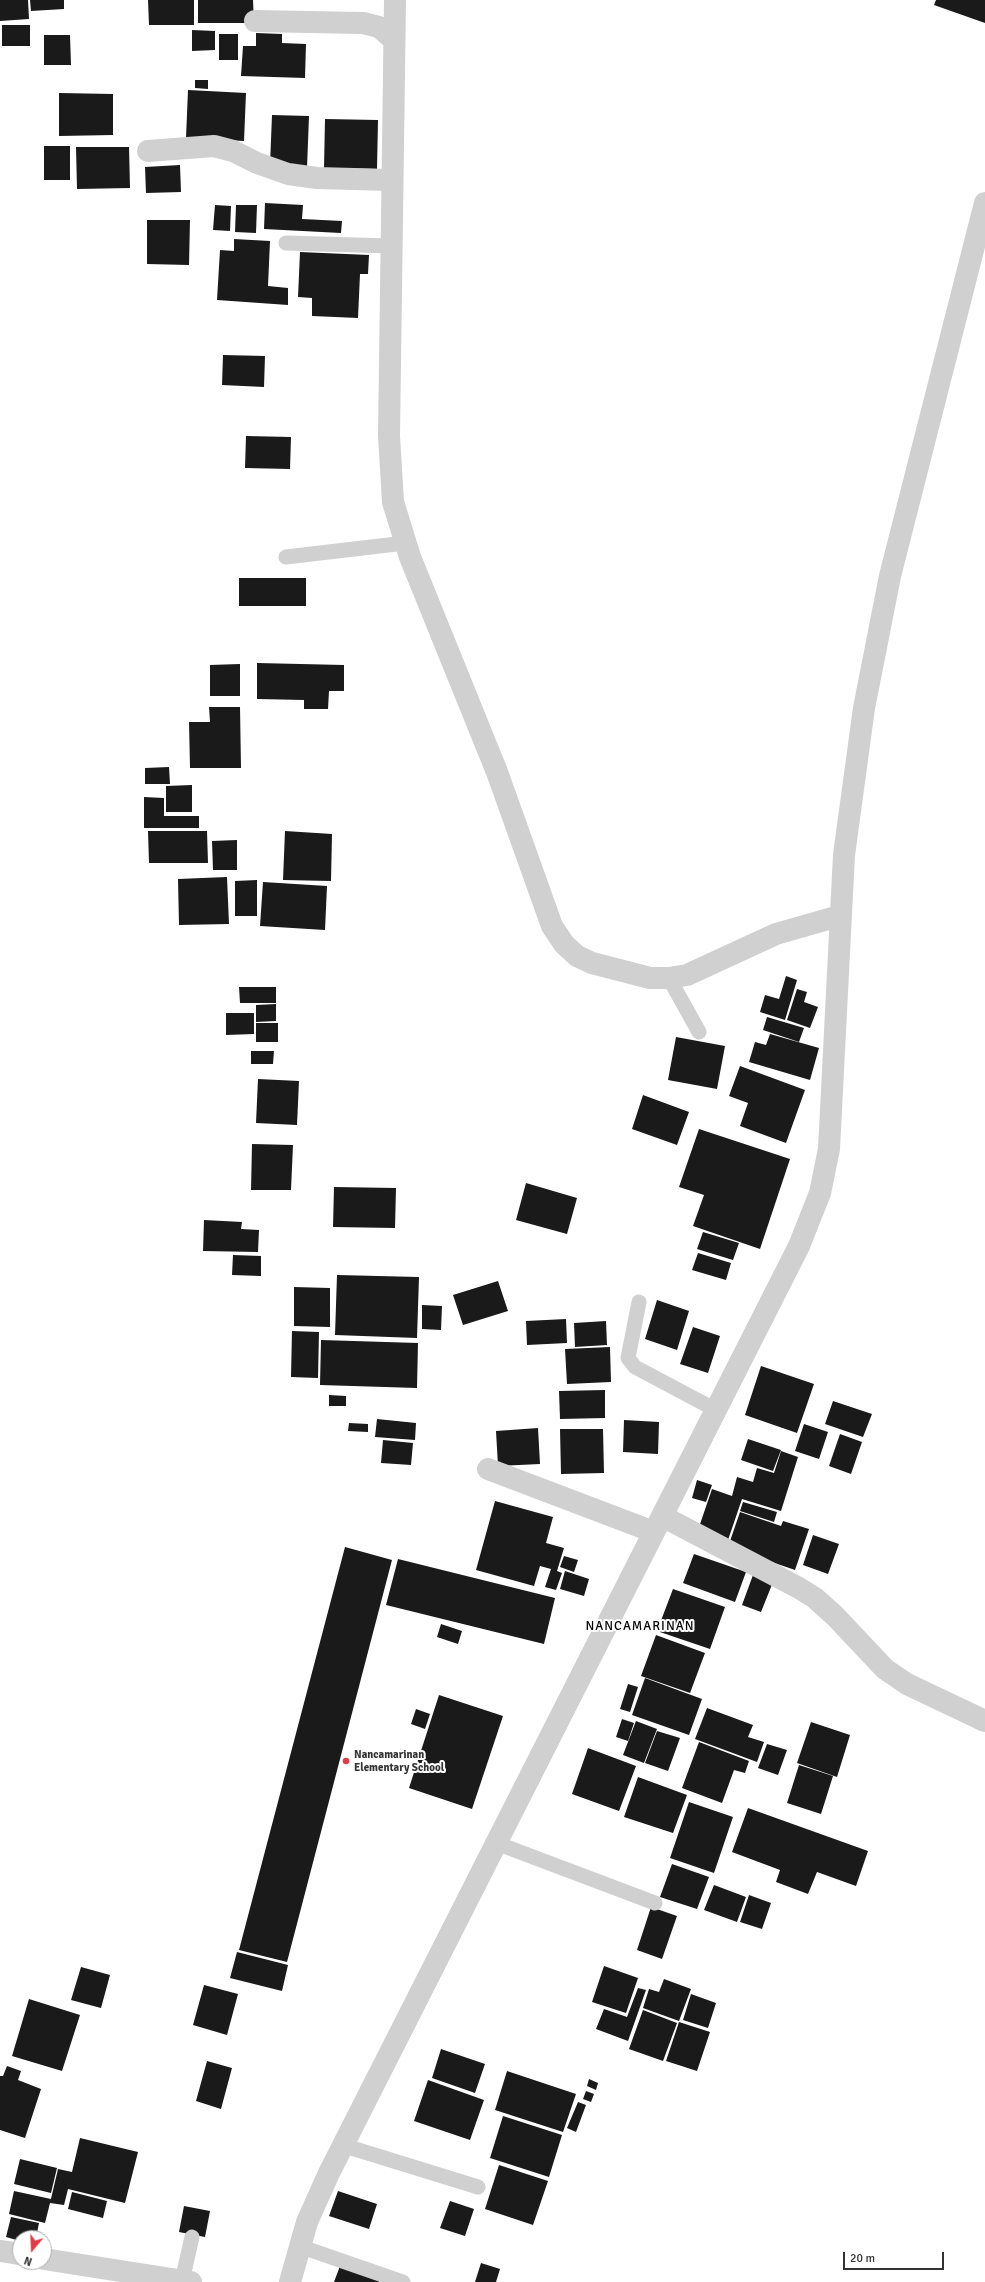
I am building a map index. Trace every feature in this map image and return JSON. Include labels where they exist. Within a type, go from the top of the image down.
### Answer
[{"type":"street","points":[[395,0],[391,180],[390,483],[393,502],[405,543],[497,772],[552,926],[564,944],[577,956],[592,963],[650,978],[669,978],[687,975],[776,934],[839,916]]},
{"type":"street","points":[[255,21],[364,22],[379,27],[394,40]]},
{"type":"street","points":[[148,151],[214,146],[233,151],[257,163],[288,174],[317,178],[391,180]]},
{"type":"street","points":[[290,2282],[314,2203],[342,2145],[799,1246],[820,1193],[829,1149],[839,916],[847,826],[864,708],[890,576],[985,203]]},
{"type":"street","points":[[488,1469],[658,1524],[804,1592],[835,1616],[885,1669],[907,1684],[985,1721]]},
{"type":"street","points":[[0,2251],[12,2253]]},
{"type":"street","points":[[52,2259],[187,2281]]},
{"type":"lane","points":[[286,243],[391,246]]},
{"type":"lane","points":[[286,557],[405,543]]},
{"type":"lane","points":[[669,978],[699,1032]]},
{"type":"lane","points":[[638,1302],[628,1358],[634,1367],[716,1410]]},
{"type":"lane","points":[[496,1843],[655,1903]]},
{"type":"lane","points":[[342,2145],[478,2187]]},
{"type":"lane","points":[[187,2281],[192,2237]]},
{"type":"lane","points":[[300,2246],[403,2282]]},
{"type":"building","points":[[0,0],[28,0],[29,19],[0,21]]},
{"type":"building","points":[[30,0],[64,0],[64,9],[31,11]]},
{"type":"building","points":[[148,0],[194,0],[194,25],[149,25]]},
{"type":"building","points":[[198,0],[253,0],[254,23],[198,23]]},
{"type":"building","points":[[936,0],[985,0],[985,23],[934,5]]},
{"type":"building","points":[[2,25],[30,25],[30,46],[2,46]]},
{"type":"building","points":[[192,30],[215,31],[215,50],[192,51]]},
{"type":"building","points":[[256,33],[282,34],[282,43],[306,44],[305,78],[241,76],[243,46],[256,46]]},
{"type":"building","points":[[219,34],[238,34],[238,60],[219,60]]},
{"type":"building","points":[[44,35],[70,35],[71,65],[44,65]]},
{"type":"building","points":[[195,80],[208,80],[208,89],[195,88]]},
{"type":"building","points":[[188,90],[246,93],[244,141],[186,138]]},
{"type":"building","points":[[59,93],[113,94],[113,135],[59,136]]},
{"type":"building","points":[[272,115],[309,116],[307,168],[270,165]]},
{"type":"building","points":[[325,119],[378,120],[377,169],[324,168]]},
{"type":"building","points":[[44,146],[70,146],[70,180],[44,180]]},
{"type":"building","points":[[76,147],[129,147],[130,188],[77,189]]},
{"type":"building","points":[[180,165],[181,192],[146,193],[145,167]]},
{"type":"building","points":[[265,203],[303,205],[302,219],[342,221],[341,233],[264,229]]},
{"type":"building","points":[[215,205],[231,206],[230,231],[213,230]]},
{"type":"building","points":[[236,205],[257,205],[256,233],[235,232]]},
{"type":"building","points":[[147,220],[190,220],[189,265],[147,264]]},
{"type":"building","points":[[234,239],[270,241],[268,286],[288,288],[288,305],[217,300],[220,250],[234,251]]},
{"type":"building","points":[[300,252],[369,255],[368,274],[360,274],[358,318],[312,316],[312,298],[298,297]]},
{"type":"building","points":[[223,355],[265,356],[264,387],[222,385]]},
{"type":"building","points":[[246,436],[291,437],[290,469],[245,468]]},
{"type":"building","points":[[239,578],[306,578],[306,606],[239,606]]},
{"type":"building","points":[[257,663],[344,665],[344,691],[329,691],[328,709],[304,709],[304,700],[257,699]]},
{"type":"building","points":[[240,664],[240,696],[210,696],[210,665]]},
{"type":"building","points":[[209,707],[240,707],[241,768],[190,768],[189,722],[210,722]]},
{"type":"building","points":[[169,767],[170,784],[145,784],[145,768]]},
{"type":"building","points":[[192,785],[192,812],[166,812],[166,786]]},
{"type":"building","points":[[144,797],[164,798],[164,816],[199,816],[199,828],[144,828]]},
{"type":"building","points":[[148,831],[207,831],[208,863],[149,863]]},
{"type":"building","points":[[285,831],[332,834],[331,881],[283,880]]},
{"type":"building","points":[[237,840],[237,870],[213,870],[212,841]]},
{"type":"building","points":[[227,877],[229,924],[179,925],[178,879]]},
{"type":"building","points":[[257,880],[257,916],[235,916],[235,881]]},
{"type":"building","points":[[263,882],[327,886],[325,930],[260,926]]},
{"type":"building","points":[[786,976],[797,980],[785,1020],[760,1012],[765,995],[779,999]]},
{"type":"building","points":[[239,987],[276,987],[276,1003],[240,1003]]},
{"type":"building","points":[[797,989],[807,992],[804,1002],[818,1007],[810,1028],[787,1020]]},
{"type":"building","points":[[276,1004],[276,1021],[256,1022],[256,1005]]},
{"type":"building","points":[[226,1013],[254,1013],[254,1034],[226,1035]]},
{"type":"building","points":[[767,1017],[804,1028],[799,1042],[763,1030]]},
{"type":"building","points":[[256,1023],[278,1023],[278,1042],[256,1042]]},
{"type":"building","points":[[770,1034],[819,1048],[810,1080],[749,1062],[755,1042],[766,1045]]},
{"type":"building","points":[[676,1037],[725,1046],[717,1089],[668,1080]]},
{"type":"building","points":[[251,1051],[274,1051],[273,1064],[251,1064]]},
{"type":"building","points":[[740,1066],[805,1090],[786,1143],[740,1126],[748,1103],[729,1096]]},
{"type":"building","points":[[258,1079],[299,1081],[297,1125],[256,1123]]},
{"type":"building","points":[[643,1095],[689,1112],[677,1145],[632,1129]]},
{"type":"building","points":[[699,1129],[790,1159],[760,1249],[693,1226],[704,1195],[679,1187]]},
{"type":"building","points":[[252,1144],[293,1145],[291,1190],[251,1190]]},
{"type":"building","points":[[526,1183],[577,1198],[567,1234],[516,1220]]},
{"type":"building","points":[[334,1187],[396,1188],[395,1228],[333,1227]]},
{"type":"building","points":[[204,1220],[242,1222],[241,1229],[259,1230],[258,1252],[203,1251]]},
{"type":"building","points":[[703,1232],[739,1243],[733,1260],[697,1249]]},
{"type":"building","points":[[698,1253],[731,1263],[726,1280],[692,1270]]},
{"type":"building","points":[[233,1255],[261,1256],[261,1276],[232,1275]]},
{"type":"building","points":[[337,1275],[419,1277],[417,1338],[335,1335]]},
{"type":"building","points":[[498,1281],[508,1311],[463,1325],[453,1295]]},
{"type":"building","points":[[294,1287],[330,1288],[330,1327],[294,1326]]},
{"type":"building","points":[[657,1300],[689,1311],[677,1350],[645,1339]]},
{"type":"building","points":[[422,1305],[442,1306],[441,1330],[422,1329]]},
{"type":"building","points":[[566,1319],[567,1343],[527,1345],[526,1321]]},
{"type":"building","points":[[606,1321],[607,1345],[575,1347],[574,1323]]},
{"type":"building","points":[[693,1327],[720,1336],[708,1373],[680,1364]]},
{"type":"building","points":[[292,1331],[319,1332],[318,1378],[291,1377]]},
{"type":"building","points":[[321,1340],[418,1343],[417,1388],[320,1385]]},
{"type":"building","points":[[610,1347],[611,1382],[567,1384],[565,1349]]},
{"type":"building","points":[[761,1366],[814,1384],[797,1433],[745,1415]]},
{"type":"building","points":[[605,1390],[605,1418],[560,1419],[559,1391]]},
{"type":"building","points":[[329,1395],[346,1396],[346,1406],[329,1406]]},
{"type":"building","points":[[833,1401],[872,1414],[863,1437],[825,1424]]},
{"type":"building","points":[[377,1419],[416,1423],[415,1440],[375,1437]]},
{"type":"building","points":[[624,1420],[659,1422],[658,1454],[623,1452]]},
{"type":"building","points":[[349,1423],[368,1424],[368,1432],[348,1431]]},
{"type":"building","points":[[804,1424],[828,1432],[819,1459],[795,1451]]},
{"type":"building","points":[[538,1428],[540,1464],[498,1466],[496,1431]]},
{"type":"building","points":[[560,1429],[603,1429],[604,1473],[561,1474]]},
{"type":"building","points":[[840,1434],[862,1442],[851,1474],[829,1466]]},
{"type":"building","points":[[748,1439],[781,1450],[773,1471],[741,1460]]},
{"type":"building","points":[[383,1440],[413,1443],[411,1465],[381,1463]]},
{"type":"building","points":[[781,1451],[798,1457],[781,1511],[742,1499],[728,1540],[698,1530],[712,1489],[732,1496],[737,1477],[753,1482],[757,1468],[774,1473]]},
{"type":"building","points":[[697,1480],[712,1485],[706,1502],[692,1498]]},
{"type":"building","points":[[495,1501],[553,1517],[546,1543],[564,1548],[557,1571],[562,1573],[556,1590],[545,1587],[551,1569],[540,1566],[534,1586],[476,1570]]},
{"type":"building","points":[[743,1502],[777,1512],[774,1522],[740,1511]]},
{"type":"building","points":[[740,1512],[781,1526],[783,1521],[809,1529],[795,1570],[728,1547]]},
{"type":"building","points":[[813,1535],[839,1544],[828,1574],[803,1565]]},
{"type":"building","points":[[345,1547],[392,1560],[287,1962],[239,1950]]},
{"type":"building","points":[[694,1554],[746,1572],[735,1602],[683,1583]]},
{"type":"building","points":[[564,1556],[578,1560],[574,1572],[560,1567]]},
{"type":"building","points":[[398,1559],[555,1598],[544,1644],[386,1605]]},
{"type":"building","points":[[565,1571],[589,1579],[584,1596],[560,1589]]},
{"type":"building","points":[[753,1575],[773,1582],[761,1612],[742,1605]]},
{"type":"building","points":[[673,1589],[725,1607],[710,1649],[657,1631]]},
{"type":"building","points":[[441,1624],[462,1631],[458,1644],[437,1637]]},
{"type":"building","points":[[656,1635],[705,1653],[690,1693],[641,1676]]},
{"type":"building","points":[[645,1678],[702,1699],[689,1735],[632,1715]]},
{"type":"building","points":[[628,1684],[638,1687],[630,1712],[620,1709]]},
{"type":"building","points":[[439,1695],[503,1716],[472,1809],[409,1788]]},
{"type":"building","points":[[707,1708],[753,1725],[748,1737],[764,1742],[757,1762],[695,1739]]},
{"type":"building","points":[[416,1709],[430,1714],[425,1729],[411,1724]]},
{"type":"building","points":[[622,1719],[634,1723],[628,1741],[616,1737]]},
{"type":"building","points":[[636,1721],[657,1729],[644,1763],[623,1755]]},
{"type":"building","points":[[811,1722],[850,1735],[837,1777],[797,1763]]},
{"type":"building","points":[[657,1731],[680,1738],[668,1771],[645,1763]]},
{"type":"building","points":[[699,1742],[749,1761],[745,1773],[734,1770],[722,1803],[682,1788]]},
{"type":"building","points":[[767,1744],[787,1750],[778,1775],[758,1768]]},
{"type":"building","points":[[588,1748],[636,1766],[619,1811],[572,1794]]},
{"type":"building","points":[[799,1765],[833,1776],[821,1814],[787,1803]]},
{"type":"building","points":[[638,1777],[687,1795],[673,1833],[624,1817]]},
{"type":"building","points":[[689,1802],[733,1817],[714,1873],[670,1858]]},
{"type":"building","points":[[748,1808],[868,1851],[856,1886],[817,1872],[808,1894],[776,1882],[780,1870],[732,1852]]},
{"type":"building","points":[[672,1864],[709,1877],[697,1909],[660,1897]]},
{"type":"building","points":[[714,1885],[746,1897],[737,1922],[704,1910]]},
{"type":"building","points":[[749,1895],[771,1903],[762,1929],[740,1922]]},
{"type":"building","points":[[651,1907],[677,1916],[662,1959],[637,1950]]},
{"type":"building","points":[[237,1952],[288,1965],[282,1991],[230,1978]]},
{"type":"building","points":[[604,1966],[638,1978],[626,2013],[592,2002]]},
{"type":"building","points":[[81,1967],[110,1975],[101,2008],[71,2000]]},
{"type":"building","points":[[664,1979],[691,1989],[679,2021],[643,2008],[649,1989],[659,1992]]},
{"type":"building","points":[[204,1985],[238,1994],[227,2035],[193,2025]]},
{"type":"building","points":[[638,1988],[646,1990],[628,2041],[596,2029],[604,2009],[627,2017]]},
{"type":"building","points":[[691,1994],[716,2003],[708,2028],[683,2020]]},
{"type":"building","points":[[29,1999],[80,2015],[62,2071],[12,2056]]},
{"type":"building","points":[[643,2010],[677,2023],[663,2061],[629,2049]]},
{"type":"building","points":[[679,2022],[710,2032],[697,2071],[666,2061]]},
{"type":"building","points":[[441,2049],[485,2064],[475,2093],[432,2078]]},
{"type":"building","points":[[207,2061],[232,2068],[221,2109],[196,2101]]},
{"type":"building","points":[[7,2066],[21,2071],[18,2080],[41,2089],[25,2138],[0,2130],[0,2076],[3,2076]]},
{"type":"building","points":[[507,2071],[576,2094],[563,2132],[495,2110]]},
{"type":"building","points":[[589,2079],[598,2083],[596,2090],[587,2086]]},
{"type":"building","points":[[428,2080],[484,2100],[470,2140],[414,2121]]},
{"type":"building","points":[[586,2091],[594,2094],[591,2102],[583,2099]]},
{"type":"building","points":[[578,2102],[586,2105],[576,2132],[567,2128]]},
{"type":"building","points":[[503,2116],[562,2135],[549,2177],[490,2158]]},
{"type":"building","points":[[80,2138],[138,2152],[125,2203],[68,2189],[64,2205],[50,2203],[58,2169],[72,2172]]},
{"type":"building","points":[[20,2159],[57,2168],[51,2193],[14,2184]]},
{"type":"building","points":[[499,2165],[548,2181],[533,2225],[485,2209]]},
{"type":"building","points":[[14,2191],[51,2199],[45,2223],[9,2214]]},
{"type":"building","points":[[338,2191],[377,2204],[369,2229],[329,2216]]},
{"type":"building","points":[[72,2192],[107,2201],[103,2218],[68,2209]]},
{"type":"building","points":[[450,2201],[474,2209],[465,2236],[440,2228]]},
{"type":"building","points":[[184,2206],[210,2211],[205,2237],[179,2232]]},
{"type":"building","points":[[11,2217],[39,2223],[38,2230],[12,2230],[12,2239],[6,2237]]},
{"type":"building","points":[[481,2263],[500,2269],[496,2282],[475,2282]]},
{"type":"building","points":[[340,2266],[379,2280],[379,2282],[334,2282]]},
{"type":"place","name":"Nancamarinan Elementary School","points":[[346,1761]]},
{"type":"district","name":"NANCAMARINAN","points":[[640,1627]]}]
